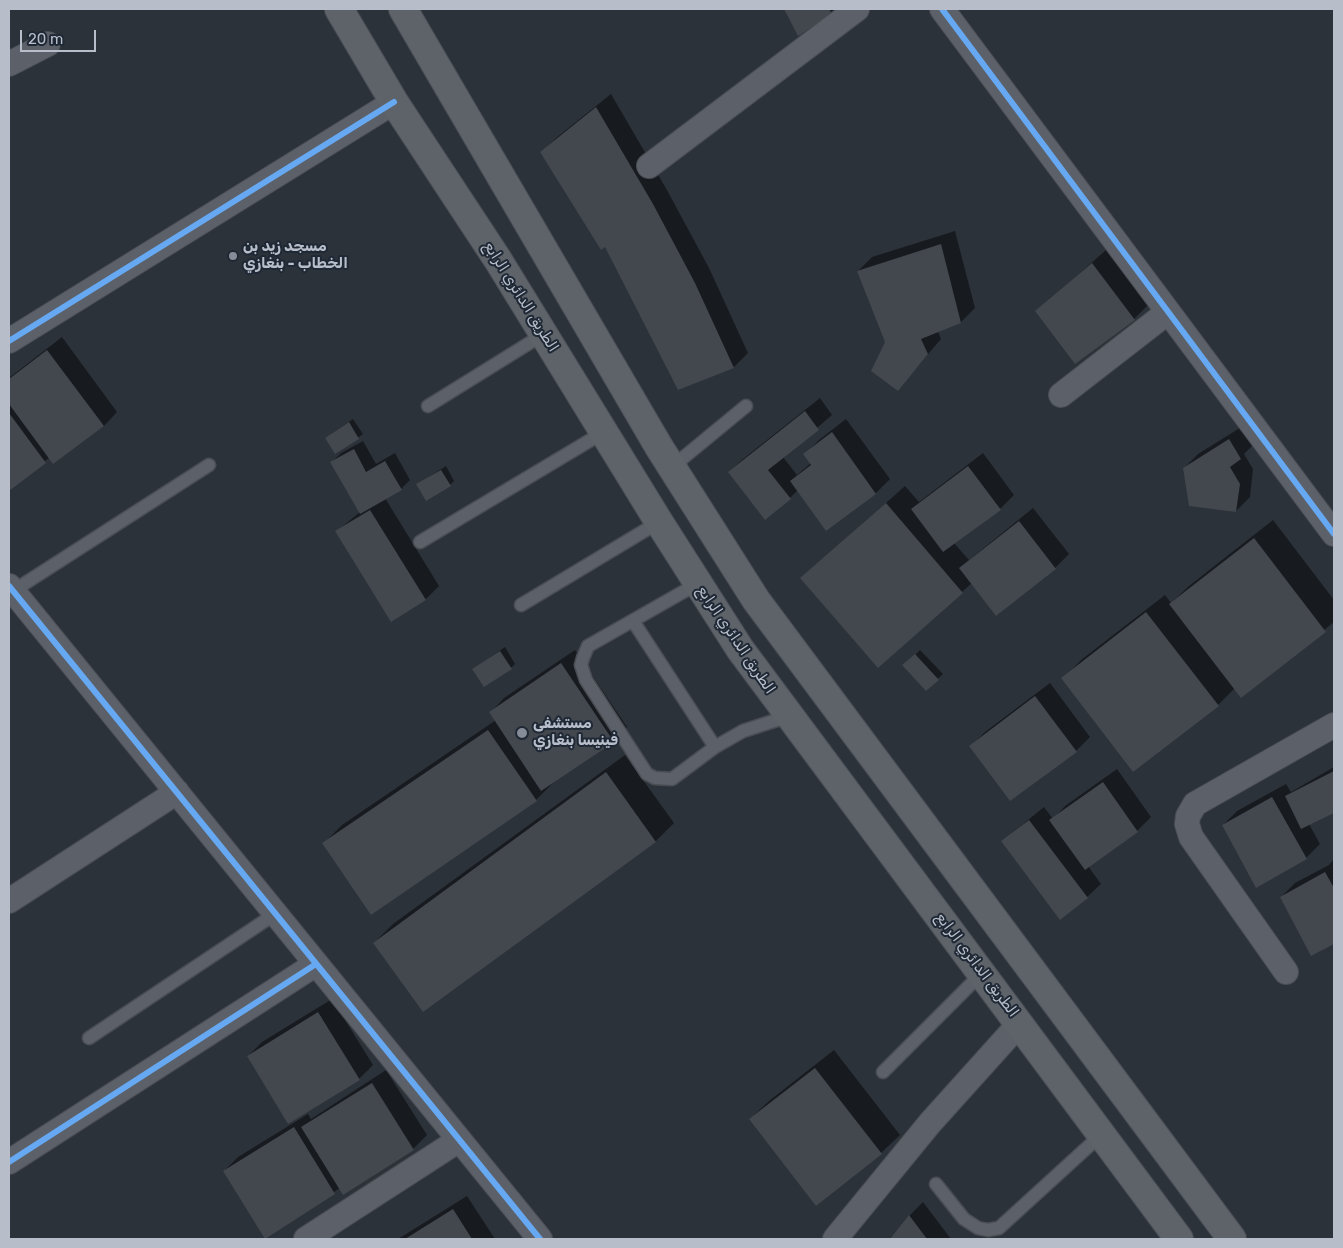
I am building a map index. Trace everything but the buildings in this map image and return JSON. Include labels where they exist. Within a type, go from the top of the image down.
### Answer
[{"type":"main road","name":"الطريق الدائري الرابع","points":[[339,9],[394,102],[436,164],[544,334],[658,522],[740,649],[1179,1239]]},
{"type":"main road","points":[[403,9],[672,467],[734,567],[796,656],[1232,1239]]},
{"type":"street","points":[[649,166],[857,9]]},
{"type":"street","points":[[942,9],[1334,534]]},
{"type":"street","points":[[9,64],[48,44]]},
{"type":"street","points":[[9,341],[394,102]]},
{"type":"street","points":[[1061,395],[1168,312]]},
{"type":"street","points":[[11,588],[540,1239]]},
{"type":"street","points":[[1286,972],[1191,837],[1187,824],[1188,816],[1195,804],[1334,724]]},
{"type":"street","points":[[9,901],[177,792]]},
{"type":"street","points":[[9,1162],[316,964]]},
{"type":"street","points":[[835,1239],[930,1122],[1020,1023]]},
{"type":"street","points":[[306,1239],[459,1140]]},
{"type":"lane","points":[[428,406],[544,334]]},
{"type":"lane","points":[[672,467],[746,406]]},
{"type":"lane","points":[[420,542],[604,432]]},
{"type":"lane","points":[[11,588],[209,465]]},
{"type":"lane","points":[[521,605],[658,522]]},
{"type":"lane","points":[[697,584],[588,646],[581,665],[586,680],[648,774],[655,778],[672,779],[715,747],[743,731],[789,716]]},
{"type":"lane","points":[[633,621],[715,747]]},
{"type":"lane","points":[[89,1038],[275,914]]},
{"type":"lane","points":[[883,1072],[982,973]]},
{"type":"lane","points":[[936,1184],[964,1219],[978,1228],[999,1228],[1102,1134]]},
{"type":"cycle path","points":[[942,9],[1334,534]]},
{"type":"cycle path","points":[[9,341],[394,102]]},
{"type":"cycle path","points":[[9,586],[540,1239]]},
{"type":"cycle path","points":[[9,1162],[316,964]]},
{"type":"place","name":"مسجد زيد بن الخطاب - بنغازي","points":[[233,256]]},
{"type":"place","name":"مستشفى فينيسا بنغازي","points":[[522,733]]}]
